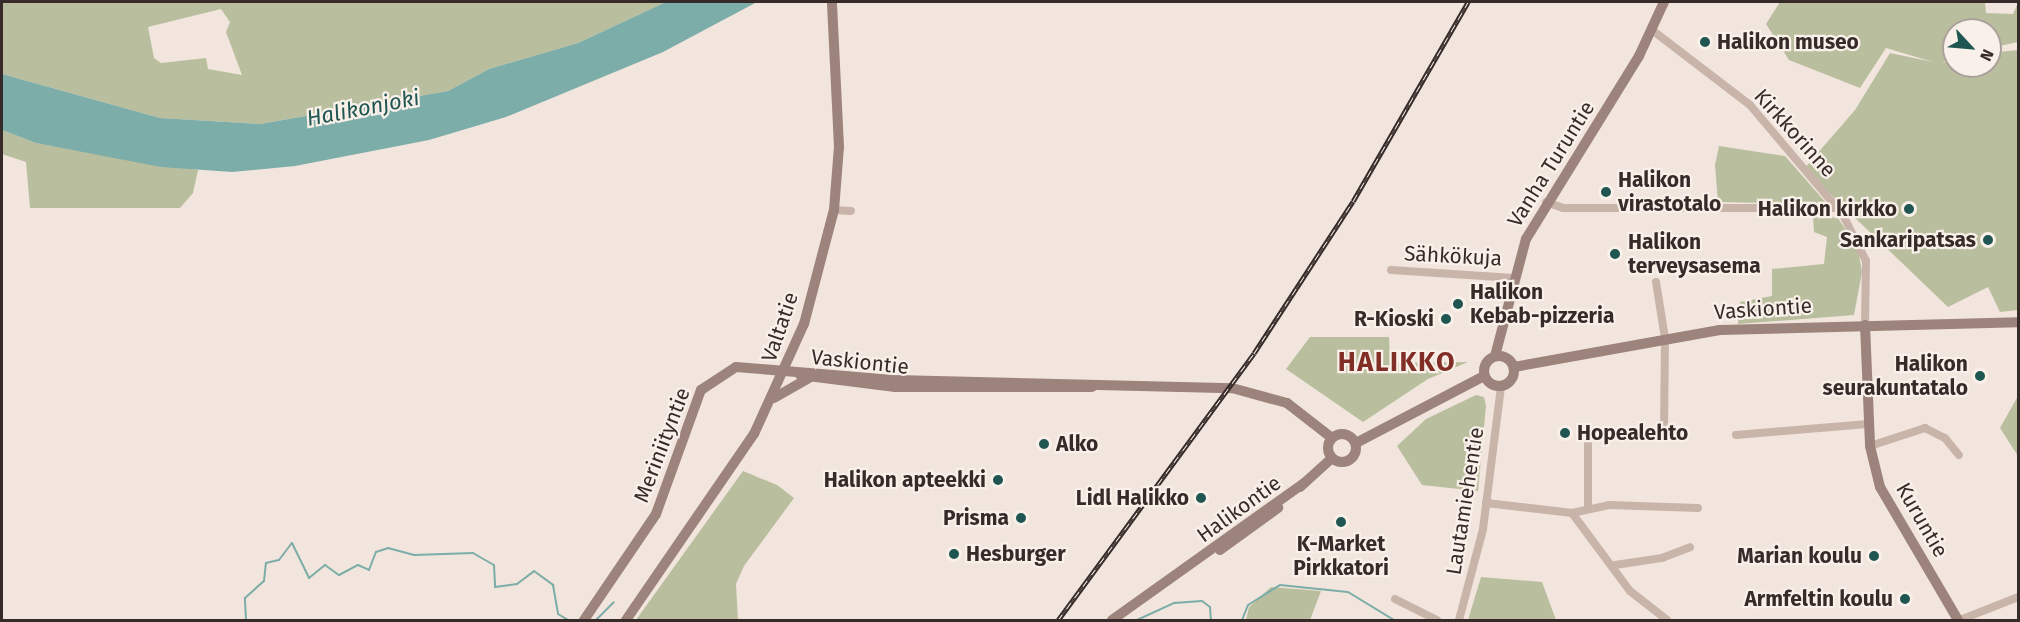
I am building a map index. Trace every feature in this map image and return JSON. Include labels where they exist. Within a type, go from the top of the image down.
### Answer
[{"type":"main road","name":"Valtatie","points":[[626,621],[718,492],[787,370],[834,210],[839,119],[832,2]]},
{"type":"main road","name":"Vanha Turuntie","points":[[1495,356],[1514,278],[1546,202],[1652,30],[1664,2]]},
{"type":"main road","name":"Vaskiontie","points":[[1514,368],[1665,338],[1782,325],[2019,322]]},
{"type":"main road","name":"Kuruntie","points":[[1865,325],[1870,446],[1886,502],[1959,621]]},
{"type":"main road","points":[[1495,356],[1506,358],[1514,368],[1512,379],[1501,386],[1484,376],[1485,364],[1495,356]]},
{"type":"main road","name":"Meriniityntie","points":[[584,621],[660,507],[701,390],[736,367],[787,370]]},
{"type":"main road","name":"Vaskiontie","points":[[787,370],[809,378],[947,388],[1104,385]]},
{"type":"main road","name":"Vaskiontie","points":[[787,370],[895,380],[1232,388],[1272,396],[1304,412],[1332,438]]},
{"type":"main road","points":[[1332,458],[1332,438],[1346,434],[1356,443],[1484,376]]},
{"type":"main road","points":[[773,398],[809,378]]},
{"type":"main road","name":"Halikontie","points":[[1112,621],[1196,562],[1267,517],[1332,458],[1350,460],[1356,443]]},
{"type":"street","name":"Kirkkorinne","points":[[1652,30],[1750,105],[1838,208],[1863,249],[1865,325]]},
{"type":"street","points":[[1546,202],[1563,208],[1838,208]]},
{"type":"street","points":[[834,210],[851,211]]},
{"type":"street","name":"Sähkökuja","points":[[1390,270],[1514,278]]},
{"type":"street","points":[[1656,282],[1665,338],[1664,434]]},
{"type":"street","name":"Lautamiehentie","points":[[1459,621],[1486,503],[1501,386]]},
{"type":"street","points":[[1736,435],[1868,424]]},
{"type":"street","points":[[1870,446],[1924,428],[1945,438],[1959,455]]},
{"type":"street","points":[[1588,436],[1588,506]]},
{"type":"street","points":[[1486,503],[1572,513],[1588,506],[1698,508]]},
{"type":"street","points":[[1572,513],[1615,565],[1630,591],[1667,621]]},
{"type":"street","points":[[1615,565],[1662,558],[1690,546]]},
{"type":"street","points":[[1959,621],[2019,597]]},
{"type":"street","points":[[1395,599],[1437,621]]},
{"type":"green space","points":[[2,2],[666,2],[578,43],[489,69],[448,91],[260,124],[160,118],[2,74]],"holes":[[[221,9],[230,22],[226,32],[242,75],[208,69],[206,58],[161,63],[154,58],[148,27]]]},
{"type":"green space","points":[[1780,2],[1985,2],[1986,13],[2013,14],[2018,3],[2018,42],[2002,45],[2002,18],[1942,18],[1942,78],[2002,78],[2002,52],[2018,50],[2018,310],[2000,312],[1988,287],[1948,307],[1804,169],[1855,110],[1890,53],[1933,62],[1886,48],[1860,88],[1789,60],[1766,24]]},
{"type":"green space","points":[[2,130],[36,143],[198,170],[193,193],[180,208],[30,208],[26,162],[2,154]]},
{"type":"green space","points":[[1719,146],[1785,156],[1827,204],[1718,202],[1715,165]]},
{"type":"green space","points":[[1813,215],[1838,218],[1858,249],[1862,272],[1854,315],[1738,324],[1740,302],[1772,296],[1772,269],[1824,264],[1827,237],[1814,232]]},
{"type":"green space","points":[[1310,337],[1389,337],[1390,363],[1468,362],[1428,379],[1363,422],[1286,369]]},
{"type":"green space","points":[[1476,395],[1484,397],[1486,406],[1478,491],[1422,485],[1397,446],[1426,419]]},
{"type":"green space","points":[[2018,396],[2018,456],[2000,428]]},
{"type":"green space","points":[[743,471],[777,485],[794,498],[744,566],[736,584],[738,620],[636,620]]},
{"type":"green space","points":[[1481,577],[1542,582],[1556,620],[1468,620]]},
{"type":"green space","points":[[1271,587],[1321,591],[1310,620],[1246,620],[1249,607]]},
{"type":"water","name":"Halikonjoki","points":[[666,2],[757,2],[663,52],[506,117],[429,140],[295,166],[232,172],[161,167],[36,143],[2,130],[2,74],[160,118],[260,124],[448,91],[489,69],[578,43]]},
{"type":"waterway","points":[[246,620],[245,598],[264,581],[266,563],[279,560],[292,543],[309,578],[325,565],[339,575],[358,565],[369,570],[376,552],[388,548],[414,555],[473,553],[494,565],[495,587],[517,584],[534,571],[553,585],[558,614],[568,620]]},
{"type":"waterway","points":[[1242,620],[1248,605],[1280,585],[1348,592],[1394,620]]},
{"type":"waterway","points":[[1137,620],[1174,603],[1202,601],[1210,607],[1211,620]]},
{"type":"waterway","points":[[596,620],[614,602]]},
{"type":"railway","points":[[1058,620],[1254,353],[1353,201],[1468,2]]},
{"type":"place","name":"Halikon museo","points":[[1705,42]]},
{"type":"place","name":"Halikon virastotalo","points":[[1606,192]]},
{"type":"place","name":"Halikon kirkko","points":[[1909,209]]},
{"type":"place","name":"Sankaripatsas","points":[[1988,240]]},
{"type":"place","name":"Halikon terveysasema","points":[[1615,254]]},
{"type":"place","name":"Halikon Kebab-pizzeria","points":[[1458,304]]},
{"type":"place","name":"R-Kioski","points":[[1446,319]]},
{"type":"place","name":"Halikon seurakuntatalo","points":[[1980,376]]},
{"type":"place","name":"Hopealehto","points":[[1565,433]]},
{"type":"place","name":"Alko","points":[[1044,444]]},
{"type":"place","name":"Halikon apteekki","points":[[998,480]]},
{"type":"place","name":"Lidl Halikko","points":[[1201,498]]},
{"type":"place","name":"Prisma","points":[[1021,518]]},
{"type":"place","name":"K-Market Pirkkatori","points":[[1341,522]]},
{"type":"place","name":"Hesburger","points":[[954,554]]},
{"type":"place","name":"Marian koulu","points":[[1874,556]]},
{"type":"place","name":"Armfeltin koulu","points":[[1905,599]]},
{"type":"district","name":"HALIKKO","points":[[1397,363]]}]
